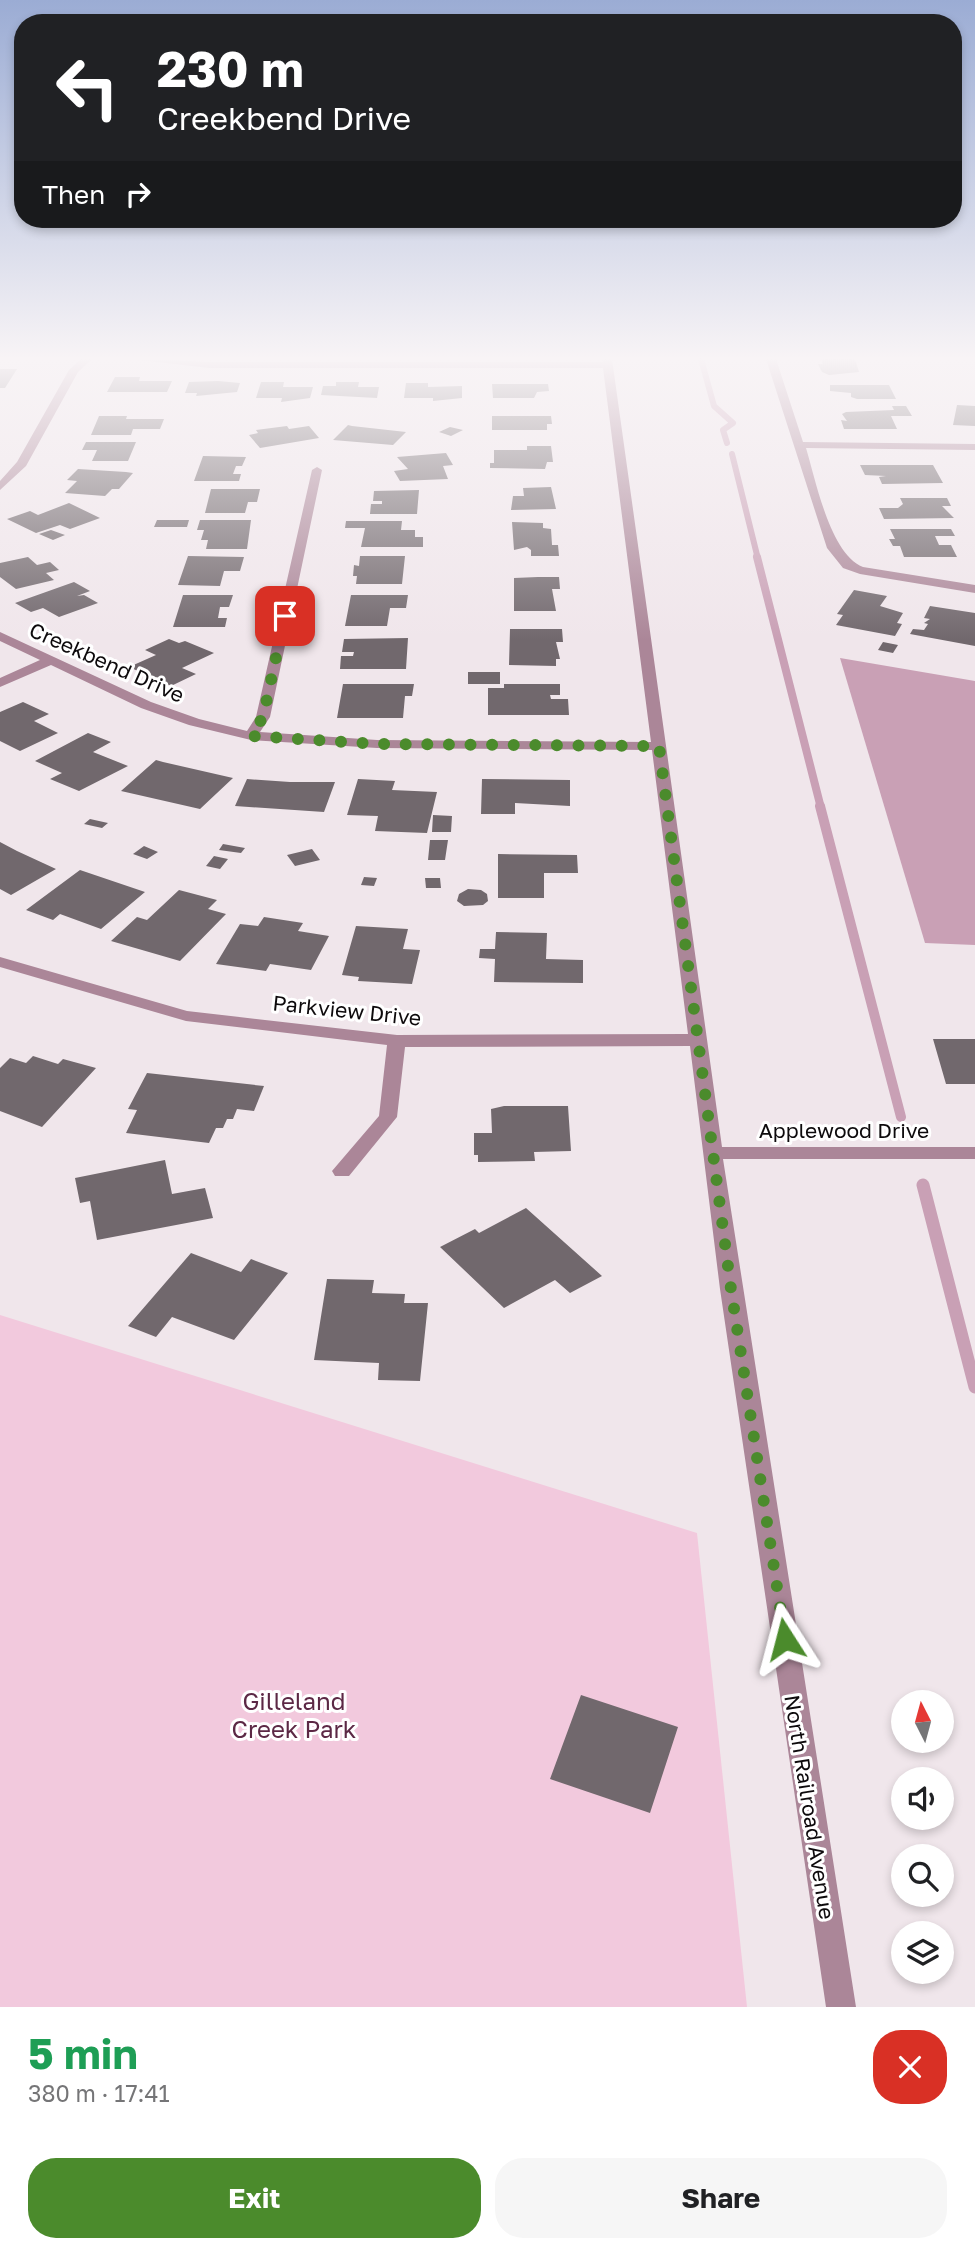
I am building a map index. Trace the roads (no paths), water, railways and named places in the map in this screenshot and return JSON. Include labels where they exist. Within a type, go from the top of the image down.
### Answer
[{"type":"street","points":[[0,487],[22,464],[28,453]]},
{"type":"street","name":"North Railroad Avenue","points":[[619,453],[713,1153],[841,2007]]},
{"type":"street","points":[[802,453],[833,548],[840,560],[860,570],[975,589]]},
{"type":"street","points":[[251,736],[263,717],[317,470]]},
{"type":"street","name":"Creekbend Drive","points":[[0,636],[145,705],[194,722],[251,736],[377,744],[659,746]]},
{"type":"street","points":[[0,682],[49,661]]},
{"type":"street","name":"Parkview Drive","points":[[0,961],[186,1016],[397,1041],[698,1040]]},
{"type":"street","points":[[342,1171],[388,1117],[397,1041]]},
{"type":"street","name":"Applewood Drive","points":[[713,1153],[975,1153]]},
{"type":"waterway","points":[[732,454],[758,559]]},
{"type":"waterway","points":[[757,557],[821,808]]},
{"type":"waterway","points":[[820,806],[901,1117]]},
{"type":"waterway","points":[[923,1185],[975,1387]]},
{"type":"park label","name":"Gilleland Creek Park","points":[[294,1714]]}]
